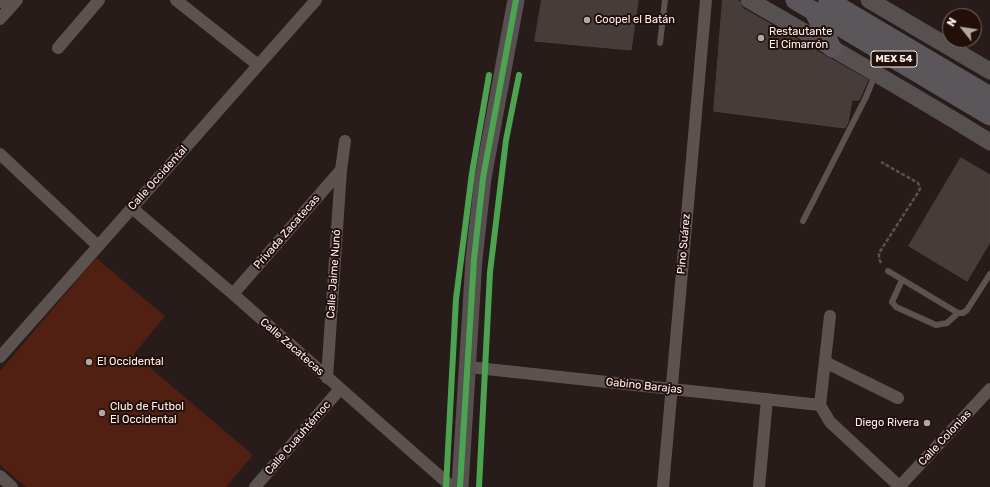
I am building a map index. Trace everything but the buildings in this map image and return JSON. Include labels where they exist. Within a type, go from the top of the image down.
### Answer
[{"type":"main road","name":"MEX 54","points":[[795,0],[820,5],[980,102]]},
{"type":"main road","points":[[820,5],[832,48]]},
{"type":"street","points":[[0,19],[14,4],[1,0]]},
{"type":"street","points":[[58,48],[99,0]]},
{"type":"street","points":[[176,0],[258,65]]},
{"type":"street","name":"Calle Occidental","points":[[0,357],[316,0]]},
{"type":"street","points":[[460,487],[474,259],[484,178],[516,0]]},
{"type":"street","name":"Pino Suárez","points":[[663,487],[706,0]]},
{"type":"street","points":[[749,0],[875,73],[980,102]]},
{"type":"street","points":[[869,0],[980,102],[990,142]]},
{"type":"street","name":"Calle Jaime Nunó","points":[[327,378],[341,170],[345,140]]},
{"type":"street","points":[[0,154],[98,246]]},
{"type":"street","name":"Privada Zacatecas","points":[[233,294],[341,170]]},
{"type":"street","name":"Calle Zacatecas","points":[[132,208],[233,294],[452,487]]},
{"type":"street","points":[[830,316],[820,405],[830,422],[899,487]]},
{"type":"street","points":[[825,362],[898,398]]},
{"type":"street","name":"Gabino Barajas","points":[[468,367],[820,405]]},
{"type":"street","name":"Calle Cuauhtémoc","points":[[255,487],[340,389]]},
{"type":"street","name":"Calle Colonias","points":[[899,487],[990,389]]},
{"type":"street","points":[[759,487],[767,399]]},
{"type":"street","points":[[0,476],[12,487]]},
{"type":"lane","points":[[660,43],[665,0]]},
{"type":"lane","points":[[804,221],[866,97],[875,73]]},
{"type":"lane","points":[[888,271],[958,313],[963,314],[990,274]]},
{"type":"lane","points":[[902,280],[892,302],[896,307],[936,325],[947,323],[958,313]]},
{"type":"path","points":[[881,162],[918,183],[920,188],[879,253],[879,259],[888,271]]},
{"type":"shaded area","name":"Club de Futbol El Occidental","points":[[96,258],[165,316],[134,354],[253,455],[226,487],[26,487],[0,465],[0,371]]},
{"type":"cycle path","points":[[460,487],[474,259],[483,178],[516,0]]},
{"type":"cycle path","points":[[446,487],[456,299],[472,173],[489,75]]},
{"type":"cycle path","points":[[479,487],[490,272],[506,140],[519,75]]},
{"type":"place","name":"Coopel el Batán","points":[[587,20]]},
{"type":"place","name":"Restautante El Cimarrón","points":[[761,38]]},
{"type":"place","name":"El Occidental","points":[[89,362]]},
{"type":"place","name":"Club de Futbol El Occidental","points":[[102,413]]},
{"type":"place","name":"Diego Rivera","points":[[927,423]]}]
